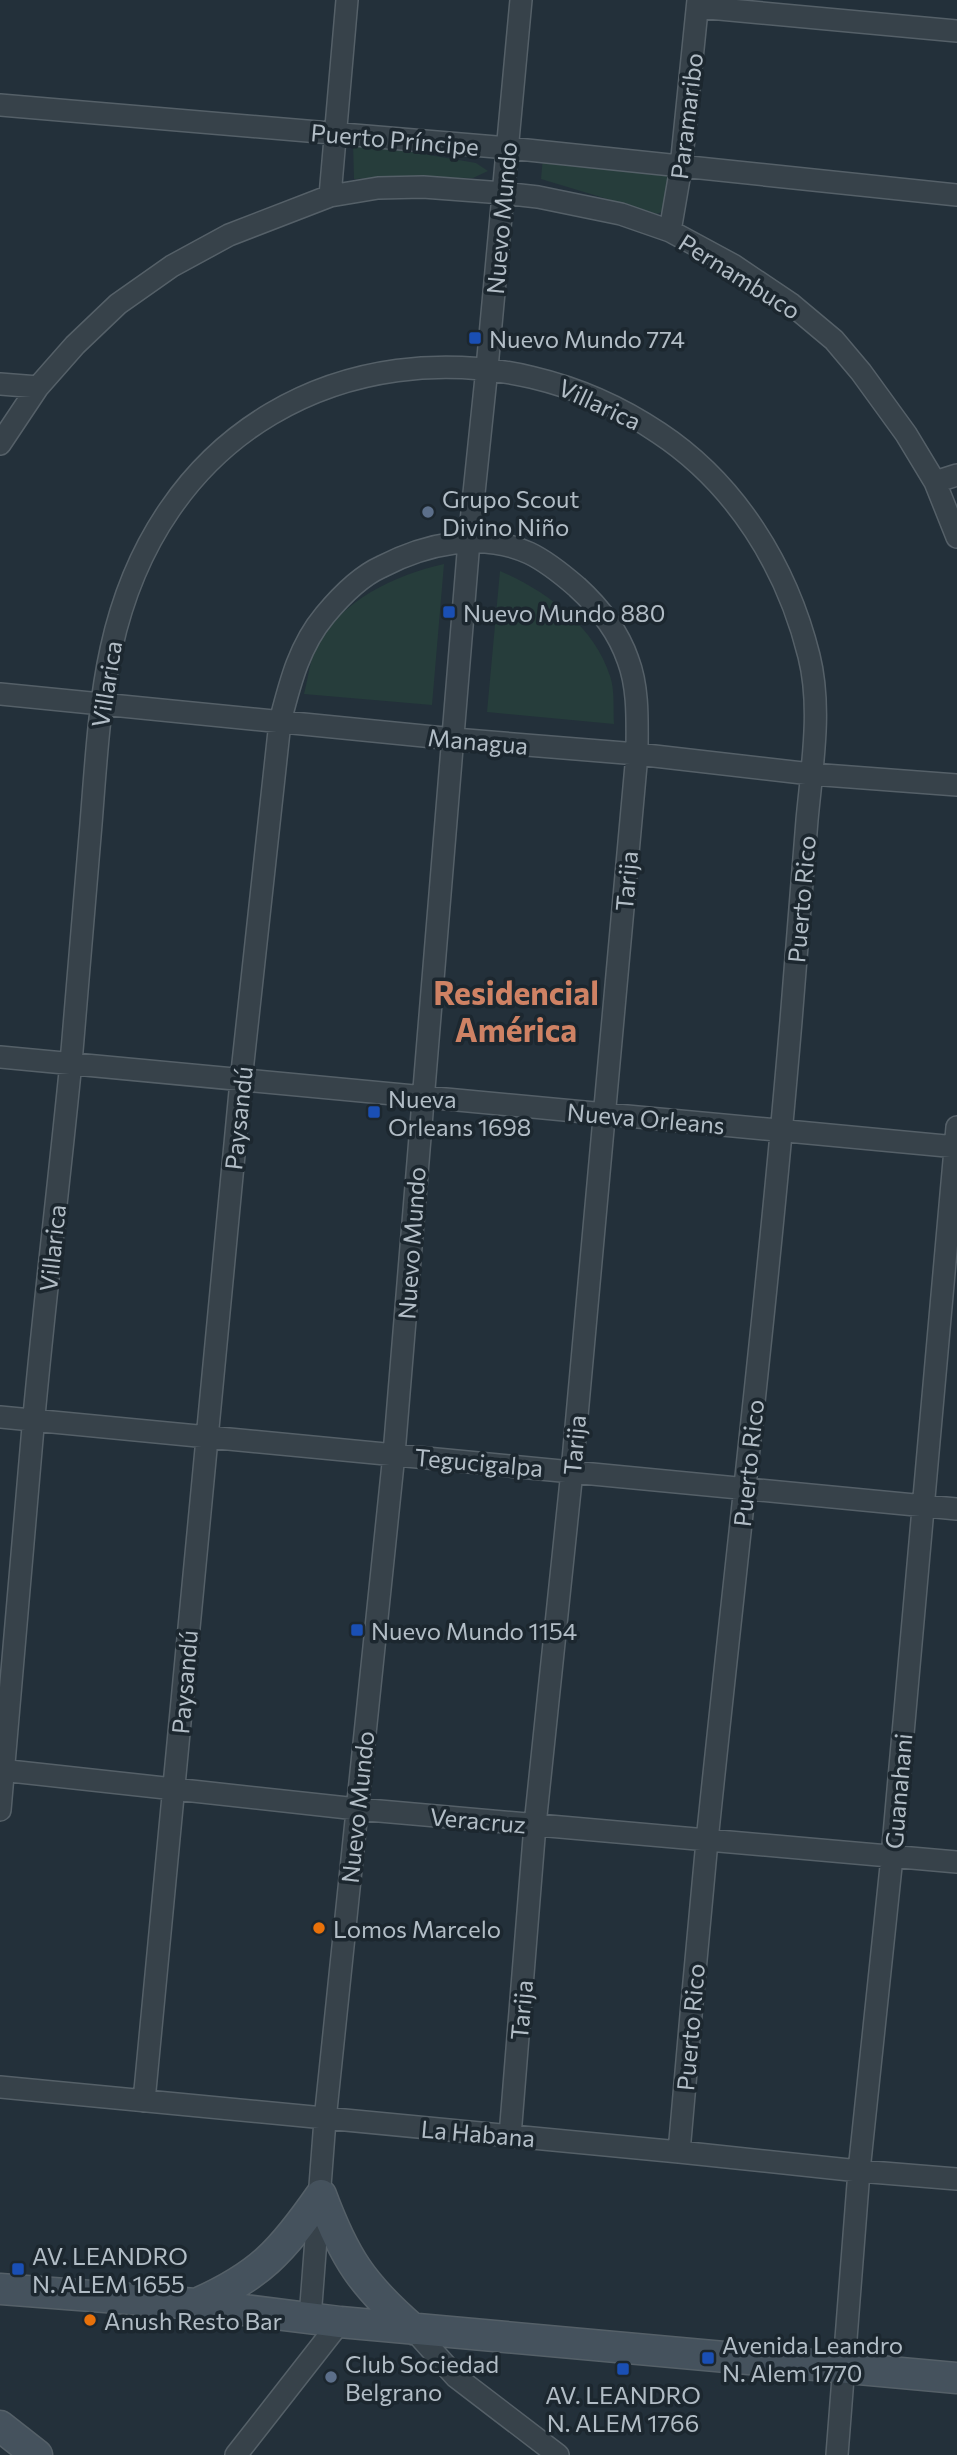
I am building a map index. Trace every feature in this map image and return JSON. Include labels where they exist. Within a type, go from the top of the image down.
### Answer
[{"type":"main road","points":[[196,2304],[225,2292],[274,2257],[321,2195]]},
{"type":"main road","points":[[321,2195],[333,2228],[363,2281],[383,2304],[413,2329]]},
{"type":"main road","points":[[0,2289],[196,2304],[340,2322],[957,2378]]},
{"type":"main road","points":[[0,2426],[37,2455]]},
{"type":"street","points":[[330,196],[348,0]]},
{"type":"street","name":"Nuevo Mundo","points":[[310,2318],[325,2120],[394,1454],[469,541],[521,0]]},
{"type":"street","points":[[698,4],[957,32]]},
{"type":"street","name":"Paramaribo","points":[[670,232],[681,166],[698,4]]},
{"type":"street","name":"Puerto Príncipe","points":[[0,105],[508,148],[957,195]]},
{"type":"street","name":"Pernambuco","points":[[0,443],[38,387],[75,345],[118,304],[173,266],[229,235],[330,196],[378,187],[423,187],[503,193],[600,210],[670,232],[733,265],[790,304],[834,340],[862,372],[906,434],[935,482],[957,537]]},
{"type":"street","name":"Villarica","points":[[0,1810],[101,705],[113,634],[136,567],[173,504],[195,476],[223,448],[281,410],[309,395],[372,375],[407,369],[487,368],[563,385],[616,407],[664,435],[698,463],[732,498],[766,547],[789,595],[808,652],[815,697],[811,774]]},
{"type":"street","points":[[0,384],[38,387]]},
{"type":"street","points":[[935,482],[957,474]]},
{"type":"street","name":"Paysandú","points":[[144,2101],[241,1081],[280,722],[291,677],[303,647],[324,617],[348,590],[379,567],[440,545],[469,541],[499,544],[528,553],[562,574],[590,599],[615,630],[629,661],[636,699],[637,754]]},
{"type":"street","name":"Managua","points":[[0,694],[454,739],[637,754],[811,774],[957,785]]},
{"type":"street","name":"Tarija","points":[[510,2136],[535,1825],[572,1471],[637,754]]},
{"type":"street","name":"Puerto Rico","points":[[679,2152],[707,1842],[782,1131],[811,774]]},
{"type":"street","name":"Nueva Orleans","points":[[0,1057],[782,1131],[956,1140]]},
{"type":"street","name":"Guanahani","points":[[838,2455],[859,2171],[892,1857],[956,1140]]},
{"type":"street","name":"Tegucigalpa","points":[[0,1417],[957,1509]]},
{"type":"street","name":"Veracruz","points":[[2,1770],[357,1809],[957,1862]]},
{"type":"street","name":"La Habana","points":[[0,2087],[957,2179]]},
{"type":"street","points":[[236,2455],[340,2322]]},
{"type":"street","points":[[413,2329],[456,2377],[558,2455]]},
{"type":"green space","points":[[353,142],[476,163],[488,171],[473,178],[354,179]]},
{"type":"green space","points":[[543,157],[670,172],[664,211],[657,214],[541,179]]},
{"type":"green space","points":[[444,564],[432,705],[304,694],[316,647],[340,616],[371,592],[389,583]]},
{"type":"green space","points":[[500,571],[551,600],[593,641],[612,681],[614,724],[487,712]]},
{"type":"place","name":"Nuevo Mundo 774","points":[[475,338]]},
{"type":"place","name":"Grupo Scout Divino Niño","points":[[428,512]]},
{"type":"place","name":"Nuevo Mundo 880","points":[[449,612]]},
{"type":"place","name":"Nueva Orleans 1698","points":[[374,1112]]},
{"type":"place","name":"Nuevo Mundo 1154","points":[[357,1630]]},
{"type":"place","name":"Lomos Marcelo","points":[[319,1928]]},
{"type":"place","name":"AV. LEANDRO N. ALEM 1655","points":[[18,2269]]},
{"type":"place","name":"Anush Resto Bar","points":[[90,2320]]},
{"type":"place","name":"Avenida Leandro N. Alem 1770","points":[[708,2358]]},
{"type":"place","name":"AV. LEANDRO N. ALEM 1766","points":[[623,2369]]},
{"type":"place","name":"Club Sociedad Belgrano","points":[[331,2377]]},
{"type":"district","name":"Residencial América","points":[[516,1010]]}]
